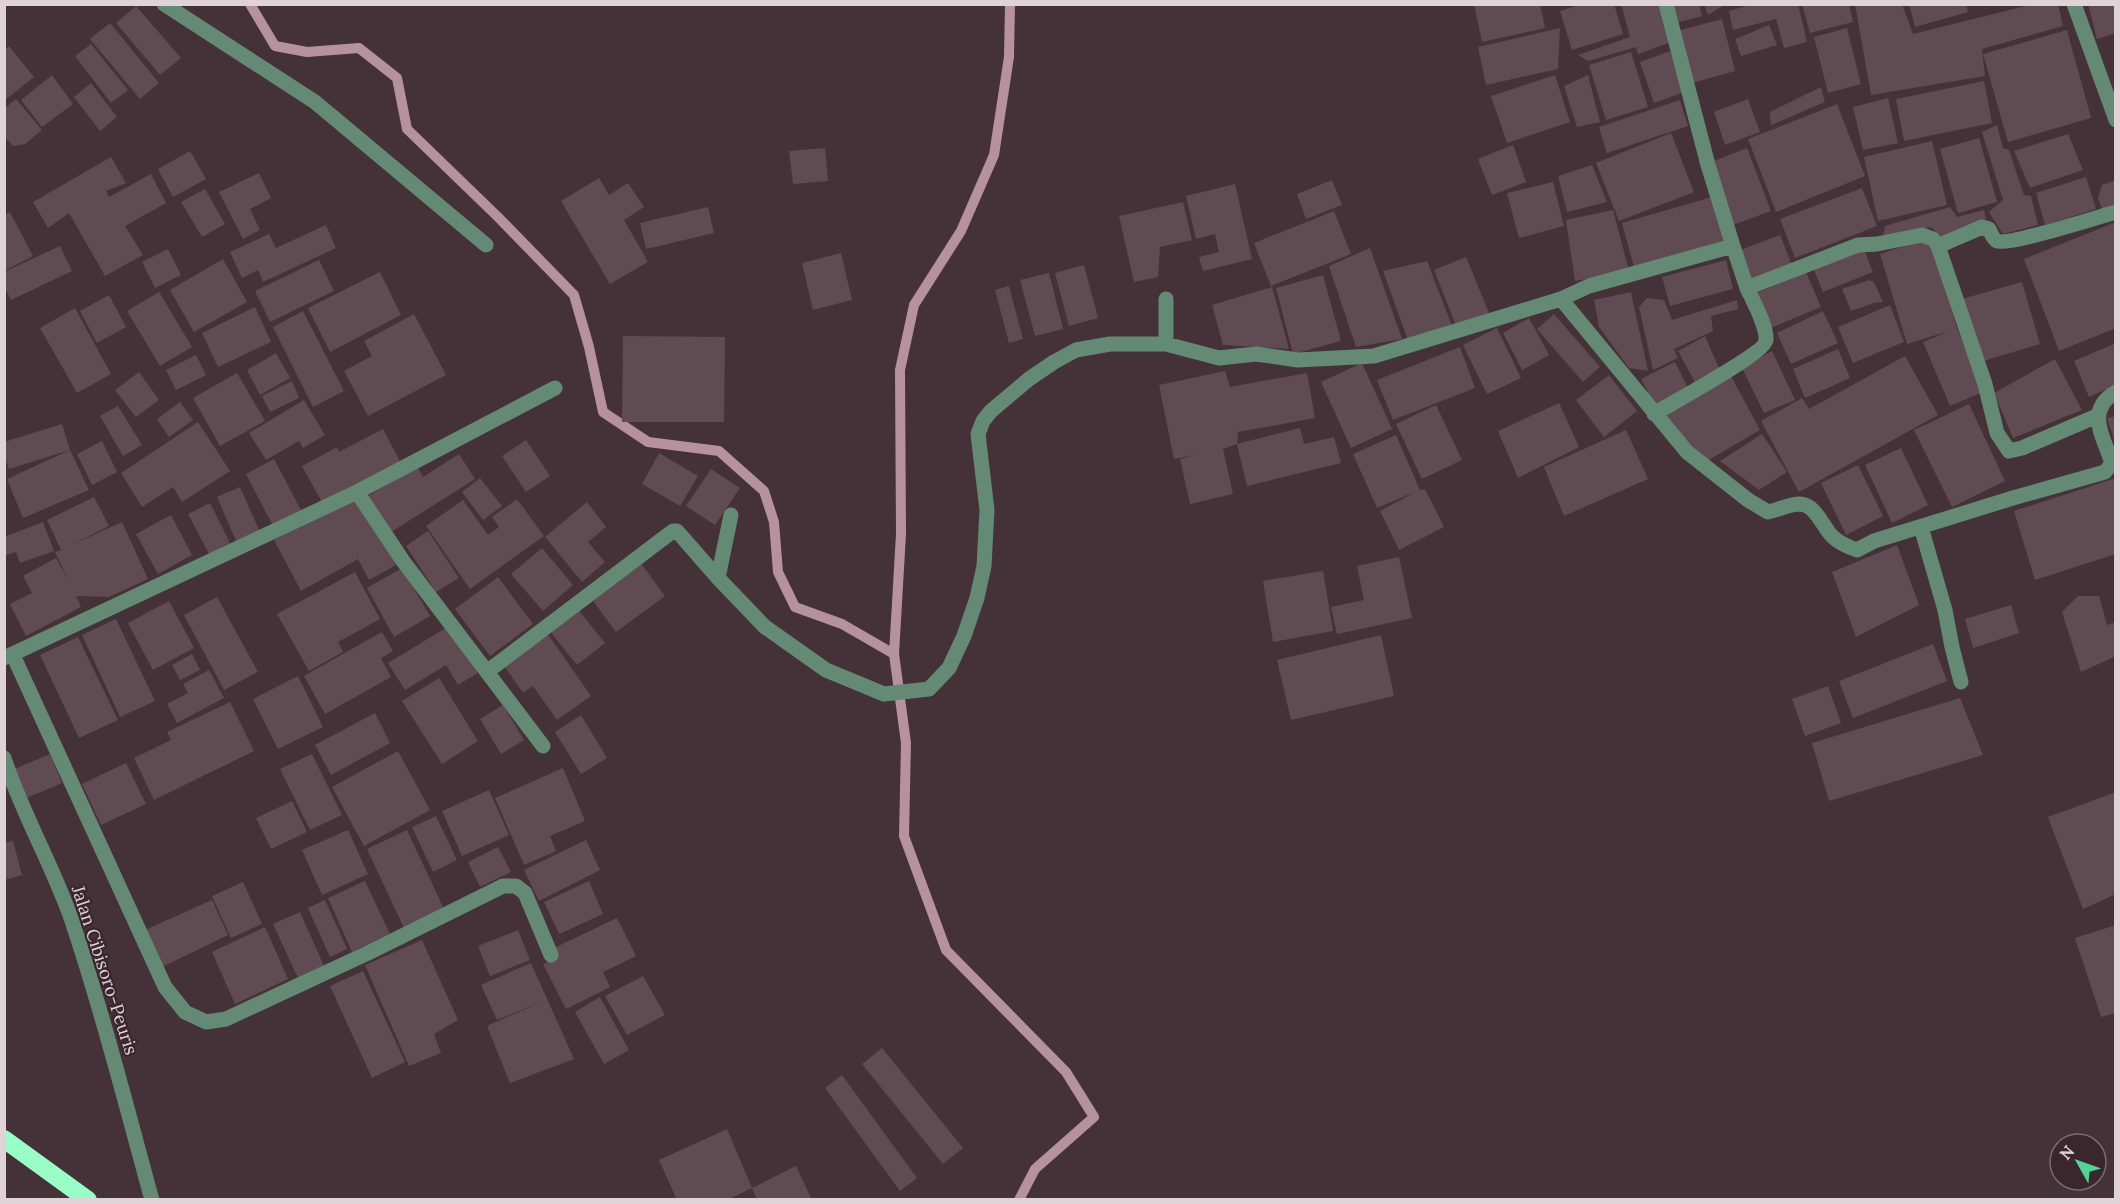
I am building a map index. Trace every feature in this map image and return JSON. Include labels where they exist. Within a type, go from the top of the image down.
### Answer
[{"type":"highway","points":[[4,1139],[88,1200]]},
{"type":"street","points":[[164,4],[315,102],[486,245]]},
{"type":"street","points":[[1654,414],[1733,368],[1764,346],[1766,339],[1733,246],[1708,165],[1666,4]]},
{"type":"street","points":[[2074,4],[2115,120]]},
{"type":"street","points":[[1938,246],[1982,227],[1989,229],[1994,239],[2000,242],[2019,239],[2115,212]]},
{"type":"street","points":[[1747,288],[1858,245],[1877,244],[1922,235],[1933,239],[1938,246],[1985,384],[1997,433],[2009,451],[2022,448],[2097,416]]},
{"type":"street","points":[[488,671],[673,531],[677,531],[765,627],[826,670],[884,694],[929,689],[950,668],[977,598],[984,566],[987,510],[978,434],[983,422],[992,411],[1029,379],[1076,350],[1110,344],[1166,344],[1228,359],[1256,354],[1298,360],[1374,356],[1561,300],[1589,286],[1733,246]]},
{"type":"street","points":[[1166,299],[1166,344]]},
{"type":"street","points":[[1561,300],[1687,452],[1748,500],[1768,512],[1795,504],[1810,507],[1832,536],[1847,547],[1857,550],[1874,542],[2013,498],[2105,472],[2112,463],[2097,416],[2102,403],[2115,392]]},
{"type":"street","points":[[551,955],[525,893],[516,886],[503,886],[368,953],[226,1019],[206,1022],[185,1012],[165,987],[9,657],[357,492],[555,388]]},
{"type":"street","points":[[357,492],[403,561],[543,746]]},
{"type":"street","points":[[718,578],[730,515]]},
{"type":"street","points":[[1921,527],[1945,610],[1961,682]]},
{"type":"street","name":"Jalan Cibisoro-Peuris","points":[[4,758],[70,916],[115,1058],[152,1200]]},
{"type":"building","points":[[1474,4],[1540,4],[1545,28],[1482,42]]},
{"type":"building","points":[[1582,4],[1614,4],[1623,34],[1572,50],[1560,11]]},
{"type":"building","points":[[1621,4],[1659,4],[1671,42],[1638,54],[1636,47],[1588,61],[1578,55],[1630,37]]},
{"type":"building","points":[[1670,4],[1699,4],[1702,16],[1675,23]]},
{"type":"building","points":[[1704,4],[1726,4],[1708,15]]},
{"type":"building","points":[[1753,4],[1798,4],[1807,42],[1784,48],[1776,19],[1733,30],[1729,11]]},
{"type":"building","points":[[1802,4],[1849,4],[1853,22],[1810,33]]},
{"type":"building","points":[[1855,4],[1902,4],[1913,34],[2034,4],[2058,4],[2063,26],[1982,49],[1985,76],[1871,95]]},
{"type":"building","points":[[1909,4],[1966,4],[1968,12],[1915,27]]},
{"type":"building","points":[[2088,4],[2116,4],[2116,33],[2097,39]]},
{"type":"building","points":[[136,6],[181,58],[160,75],[116,23]]},
{"type":"building","points":[[1722,19],[1735,71],[1692,83],[1677,31]]},
{"type":"building","points":[[110,23],[159,83],[140,99],[90,39]]},
{"type":"building","points":[[1769,25],[1777,45],[1741,56],[1735,39]]},
{"type":"building","points":[[1560,28],[1558,69],[1486,85],[1478,47]]},
{"type":"building","points":[[1847,28],[1861,84],[1828,93],[1814,37]]},
{"type":"building","points":[[2067,30],[2091,118],[2008,142],[1983,54]]},
{"type":"building","points":[[91,44],[128,90],[111,103],[75,56]]},
{"type":"building","points":[[9,46],[34,77],[4,101],[4,50]]},
{"type":"building","points":[[1670,51],[1684,92],[1654,103],[1640,62]]},
{"type":"building","points":[[1631,52],[1648,107],[1606,120],[1589,65]]},
{"type":"building","points":[[52,75],[73,104],[42,127],[21,100]]},
{"type":"building","points":[[1555,75],[1570,122],[1507,143],[1491,96]]},
{"type":"building","points":[[1588,75],[1600,122],[1577,127],[1564,86]]},
{"type":"building","points":[[1984,81],[1992,123],[1904,141],[1896,99]]},
{"type":"building","points":[[91,83],[117,117],[100,131],[74,97]]},
{"type":"building","points":[[1821,87],[1825,102],[1771,125],[1770,112]]},
{"type":"building","points":[[1888,98],[1898,143],[1863,150],[1853,107]]},
{"type":"building","points":[[16,99],[42,130],[25,144],[13,146],[4,136],[4,109]]},
{"type":"building","points":[[1748,99],[1760,132],[1725,145],[1714,112]]},
{"type":"building","points":[[1680,100],[1688,126],[1607,153],[1599,127]]},
{"type":"building","points":[[1837,104],[1865,176],[1776,212],[1748,139]]},
{"type":"building","points":[[1997,125],[2003,148],[2009,150],[2024,195],[2031,196],[2038,225],[2003,234],[1989,212],[2003,200],[1982,132]]},
{"type":"building","points":[[1671,133],[1694,192],[1619,221],[1596,163]]},
{"type":"building","points":[[2068,134],[2083,170],[2030,188],[2014,151]]},
{"type":"building","points":[[1979,138],[1997,202],[1958,213],[1940,149]]},
{"type":"building","points":[[1932,141],[1947,205],[1878,221],[1864,157]]},
{"type":"building","points":[[1513,145],[1526,182],[1492,195],[1478,159]]},
{"type":"building","points":[[825,148],[828,181],[793,184],[789,151]]},
{"type":"building","points":[[1747,148],[1771,211],[1733,225],[1709,163]]},
{"type":"building","points":[[190,151],[206,179],[173,197],[158,169]]},
{"type":"building","points":[[111,157],[126,183],[106,191],[109,197],[151,174],[166,203],[125,226],[143,255],[105,276],[69,213],[48,228],[33,202]]},
{"type":"building","points":[[1592,165],[1607,202],[1567,212],[1558,176]]},
{"type":"building","points":[[259,173],[271,198],[250,209],[260,230],[243,239],[219,192]]},
{"type":"building","points":[[2086,177],[2096,209],[2045,225],[2036,193]]},
{"type":"building","points":[[599,178],[609,195],[628,183],[644,207],[624,220],[648,262],[610,284],[561,201]]},
{"type":"building","points":[[1332,180],[1342,205],[1306,219],[1297,194]]},
{"type":"building","points":[[2116,180],[2116,207],[2103,210],[2098,199],[2102,185]]},
{"type":"building","points":[[1553,182],[1564,226],[1519,238],[1507,193]]},
{"type":"building","points":[[1235,184],[1252,259],[1203,271],[1199,257],[1219,252],[1215,234],[1196,239],[1186,196]]},
{"type":"building","points":[[1862,188],[1877,226],[1795,258],[1780,219]]},
{"type":"building","points":[[205,189],[225,224],[202,237],[181,202]]},
{"type":"building","points":[[1712,197],[1724,241],[1634,267],[1622,223]]},
{"type":"building","points":[[1183,202],[1192,240],[1160,247],[1158,277],[1134,282],[1119,216]]},
{"type":"building","points":[[708,207],[714,233],[646,249],[640,223]]},
{"type":"building","points":[[1950,207],[1957,217],[1984,210],[1986,219],[1943,239],[1931,227],[1882,241],[1885,226]]},
{"type":"building","points":[[1613,210],[1629,271],[1575,281],[1566,220]]},
{"type":"building","points":[[1334,211],[1351,254],[1271,286],[1254,243]]},
{"type":"building","points":[[10,212],[33,256],[4,271],[4,215]]},
{"type":"building","points":[[2116,222],[2116,328],[2059,351],[2024,259]]},
{"type":"building","points":[[326,225],[336,248],[263,282],[258,270],[242,278],[230,252],[269,234],[276,248]]},
{"type":"building","points":[[1780,235],[1793,268],[1751,283],[1738,251]]},
{"type":"building","points":[[1930,238],[1957,328],[1983,392],[1950,406],[1923,342],[1949,331],[1907,344],[1880,254]]},
{"type":"building","points":[[1862,245],[1873,272],[1823,292],[1812,265]]},
{"type":"building","points":[[60,246],[72,271],[11,300],[4,286],[4,272]]},
{"type":"building","points":[[1370,248],[1402,339],[1356,347],[1329,266]]},
{"type":"building","points":[[168,249],[181,275],[155,288],[142,262]]},
{"type":"building","points":[[841,253],[852,300],[813,310],[802,263]]},
{"type":"building","points":[[1466,257],[1489,313],[1456,326],[1434,270]]},
{"type":"building","points":[[223,259],[247,302],[194,332],[170,290]]},
{"type":"building","points":[[319,260],[334,291],[270,322],[255,291]]},
{"type":"building","points":[[1726,260],[1733,289],[1670,306],[1662,277]]},
{"type":"building","points":[[1427,261],[1452,326],[1409,343],[1383,271]]},
{"type":"building","points":[[1084,265],[1098,318],[1069,326],[1055,273]]},
{"type":"building","points":[[380,272],[401,315],[330,352],[308,308]]},
{"type":"building","points":[[1806,272],[1821,307],[1771,328],[1757,293]]},
{"type":"building","points":[[1049,273],[1063,329],[1035,336],[1020,280]]},
{"type":"building","points":[[1323,275],[1341,341],[1293,354],[1276,288]]},
{"type":"building","points":[[1869,280],[1874,282],[1883,302],[1851,311],[1842,289]]},
{"type":"building","points":[[2022,282],[2040,344],[1980,362],[1962,299]]},
{"type":"building","points":[[1009,286],[1023,339],[1009,343],[995,290]]},
{"type":"building","points":[[1272,287],[1289,349],[1223,345],[1212,305]]},
{"type":"building","points":[[159,292],[192,347],[160,366],[127,311]]},
{"type":"building","points":[[1631,292],[1648,371],[1629,368],[1599,327],[1594,300]]},
{"type":"building","points":[[109,295],[126,327],[97,343],[80,311]]},
{"type":"building","points":[[1647,298],[1664,300],[1672,320],[1737,300],[1738,309],[1711,316],[1713,331],[1674,349],[1678,358],[1653,370],[1639,307]]},
{"type":"building","points":[[1890,305],[1904,342],[1853,363],[1838,327]]},
{"type":"building","points":[[255,307],[271,342],[218,367],[202,333]]},
{"type":"building","points":[[75,308],[111,374],[77,393],[40,328]]},
{"type":"building","points":[[303,311],[344,391],[313,407],[273,327]]},
{"type":"building","points":[[1823,311],[1838,343],[1791,364],[1777,333]]},
{"type":"building","points":[[414,314],[446,375],[368,416],[344,371],[372,356],[364,341]]},
{"type":"building","points":[[1554,314],[1600,367],[1583,382],[1537,329]]},
{"type":"building","points":[[1529,318],[1549,355],[1522,370],[1503,333]]},
{"type":"building","points":[[1497,328],[1521,378],[1487,394],[1463,345]]},
{"type":"building","points":[[623,336],[725,337],[724,422],[622,422]]},
{"type":"building","points":[[1705,336],[1719,368],[1696,384],[1678,351]]},
{"type":"building","points":[[2116,343],[2116,385],[2089,397],[2074,361]]},
{"type":"building","points":[[1460,347],[1475,388],[1393,420],[1377,380]]},
{"type":"building","points":[[1838,349],[1850,378],[1805,398],[1793,369]]},
{"type":"building","points":[[1772,351],[1795,400],[1764,413],[1742,368]]},
{"type":"building","points":[[276,353],[290,378],[260,395],[247,370]]},
{"type":"building","points":[[196,355],[206,375],[176,390],[166,370]]},
{"type":"building","points":[[1905,356],[1938,415],[1799,492],[1761,421],[1802,398],[1809,409]]},
{"type":"building","points":[[2055,359],[2082,410],[2013,438],[1994,393]]},
{"type":"building","points":[[1675,362],[1689,390],[1656,408],[1641,379]]},
{"type":"building","points":[[1362,363],[1392,429],[1351,448],[1321,382]]},
{"type":"building","points":[[1225,371],[1230,387],[1307,373],[1315,418],[1238,432],[1237,444],[1223,449],[1233,494],[1190,504],[1180,459],[1195,455],[1174,459],[1159,385]]},
{"type":"building","points":[[139,372],[159,400],[136,417],[115,390]]},
{"type":"building","points":[[237,373],[265,421],[220,446],[193,398]]},
{"type":"building","points":[[1609,375],[1637,411],[1604,437],[1576,400]]},
{"type":"building","points":[[1731,376],[1760,430],[1707,461],[1662,416]]},
{"type":"building","points":[[292,381],[299,398],[270,412],[262,396]]},
{"type":"building","points":[[304,400],[325,435],[303,448],[299,441],[266,460],[249,433]]},
{"type":"building","points":[[180,402],[193,420],[169,437],[157,419]]},
{"type":"building","points":[[1559,403],[1579,447],[1518,478],[1498,431]]},
{"type":"building","points":[[1969,404],[2005,481],[1952,507],[1914,430]]},
{"type":"building","points":[[1436,405],[1462,460],[1422,479],[1396,424]]},
{"type":"building","points":[[118,406],[142,445],[123,456],[100,416]]},
{"type":"building","points":[[2116,416],[2116,442],[2115,443],[2107,418]]},
{"type":"building","points":[[198,422],[230,471],[182,502],[173,487],[142,507],[121,473]]},
{"type":"building","points":[[62,424],[70,450],[9,469],[4,455],[4,442]]},
{"type":"building","points":[[1300,428],[1304,444],[1334,437],[1341,463],[1247,486],[1237,444]]},
{"type":"building","points":[[383,429],[401,463],[323,504],[302,466],[337,447],[339,452]]},
{"type":"building","points":[[1626,430],[1648,479],[1564,516],[1544,467]]},
{"type":"building","points":[[1762,434],[1787,472],[1759,490],[1720,461]]},
{"type":"building","points":[[1396,435],[1420,490],[1425,489],[1444,527],[1399,550],[1380,511],[1417,491],[1377,508],[1353,454]]},
{"type":"building","points":[[526,440],[550,476],[526,492],[502,456]]},
{"type":"building","points":[[102,441],[117,472],[92,485],[77,454]]},
{"type":"building","points":[[1901,448],[1928,505],[1892,523],[1865,465]]},
{"type":"building","points":[[70,450],[89,490],[23,518],[7,479]]},
{"type":"building","points":[[659,453],[698,476],[680,506],[642,484]]},
{"type":"building","points":[[459,454],[475,479],[388,534],[365,498],[417,466],[423,477]]},
{"type":"building","points":[[274,459],[301,510],[272,524],[246,474]]},
{"type":"building","points":[[1858,465],[1883,516],[1846,535],[1821,483]]},
{"type":"building","points":[[711,469],[740,488],[715,525],[686,506]]},
{"type":"building","points":[[480,478],[502,506],[483,520],[462,492]]},
{"type":"building","points":[[2116,478],[2116,554],[2035,580],[2014,511]]},
{"type":"building","points":[[240,487],[259,530],[236,541],[217,497]]},
{"type":"building","points":[[357,494],[396,565],[369,580],[358,559],[301,591],[274,540]]},
{"type":"building","points":[[94,497],[109,526],[71,545],[122,522],[148,579],[109,597],[76,596],[81,607],[26,636],[10,604],[32,593],[23,576],[56,558],[69,581],[55,552],[61,550],[47,520]]},
{"type":"building","points":[[517,499],[544,536],[470,589],[426,526],[463,500],[488,535],[499,527],[492,517]]},
{"type":"building","points":[[587,502],[606,527],[588,542],[605,562],[582,582],[545,537]]},
{"type":"building","points":[[210,503],[230,543],[209,554],[188,514]]},
{"type":"building","points":[[171,515],[192,555],[158,574],[136,534]]},
{"type":"building","points":[[43,522],[54,551],[20,563],[16,552],[4,556],[4,537]]},
{"type":"building","points":[[428,531],[459,578],[436,592],[406,546]]},
{"type":"building","points":[[1897,545],[1919,605],[1856,637],[1832,572]]},
{"type":"building","points":[[542,548],[573,585],[543,611],[511,574]]},
{"type":"building","points":[[1399,557],[1412,618],[1337,634],[1331,607],[1364,600],[1357,566]]},
{"type":"building","points":[[640,562],[665,596],[616,632],[591,598]]},
{"type":"building","points":[[402,568],[430,616],[394,637],[367,588]]},
{"type":"building","points":[[1323,571],[1333,631],[1273,642],[1263,581]]},
{"type":"building","points":[[355,572],[380,619],[338,642],[343,652],[309,671],[277,614]]},
{"type":"building","points":[[498,577],[533,624],[490,656],[455,609]]},
{"type":"building","points":[[2078,596],[2099,596],[2107,625],[2116,622],[2116,656],[2081,672],[2062,612]]},
{"type":"building","points":[[217,597],[258,672],[224,690],[184,615]]},
{"type":"building","points":[[169,601],[194,648],[153,670],[128,623]]},
{"type":"building","points":[[2011,605],[2019,633],[1973,648],[1965,619]]},
{"type":"building","points":[[576,607],[605,643],[577,665],[548,629]]},
{"type":"building","points":[[116,619],[155,701],[120,717],[82,635]]},
{"type":"building","points":[[449,626],[478,673],[458,685],[446,665],[405,690],[388,663]]},
{"type":"building","points":[[382,632],[393,651],[381,658],[391,677],[325,714],[304,676]]},
{"type":"building","points":[[547,633],[591,696],[557,720],[533,686],[523,693],[503,664]]},
{"type":"building","points":[[1381,635],[1394,696],[1291,720],[1277,660]]},
{"type":"building","points":[[78,637],[118,720],[79,738],[40,655]]},
{"type":"building","points":[[1933,644],[1947,681],[1853,718],[1839,681]]},
{"type":"building","points":[[192,654],[200,670],[180,680],[172,665]]},
{"type":"building","points":[[209,670],[224,698],[177,723],[167,704],[188,693],[183,684]]},
{"type":"building","points":[[298,676],[323,727],[278,749],[253,699]]},
{"type":"building","points":[[439,678],[478,741],[442,764],[402,701]]},
{"type":"building","points":[[1828,686],[1841,723],[1805,736],[1792,699]]},
{"type":"building","points":[[1960,698],[1983,755],[1829,801],[1812,743]]},
{"type":"building","points":[[230,702],[254,751],[154,800],[134,758],[171,740],[167,732]]},
{"type":"building","points":[[503,705],[524,740],[501,754],[480,719]]},
{"type":"building","points":[[375,713],[390,743],[331,775],[315,745]]},
{"type":"building","points":[[581,715],[607,758],[581,774],[555,732]]},
{"type":"building","points":[[398,751],[430,810],[364,846],[332,787]]},
{"type":"building","points":[[50,754],[62,783],[24,799],[12,770]]},
{"type":"building","points":[[312,754],[342,815],[310,830],[280,769]]},
{"type":"building","points":[[126,763],[146,804],[101,825],[82,784]]},
{"type":"building","points":[[563,768],[585,821],[550,836],[556,851],[524,865],[495,798]]},
{"type":"building","points":[[489,790],[509,835],[462,856],[442,811]]},
{"type":"building","points":[[2116,792],[2116,894],[2083,909],[2048,817]]},
{"type":"building","points":[[292,801],[307,832],[271,849],[256,818]]},
{"type":"building","points":[[436,816],[457,860],[433,872],[412,827]]},
{"type":"building","points":[[348,830],[368,874],[322,895],[302,850]]},
{"type":"building","points":[[407,830],[444,909],[404,928],[367,849]]},
{"type":"building","points":[[586,840],[600,870],[539,901],[524,870]]},
{"type":"building","points":[[13,841],[22,875],[4,880],[4,843]]},
{"type":"building","points":[[498,847],[511,872],[480,887],[468,862]]},
{"type":"building","points":[[365,881],[390,934],[352,952],[328,898]]},
{"type":"building","points":[[589,881],[603,914],[559,934],[544,902]]},
{"type":"building","points":[[243,882],[262,924],[231,938],[212,896]]},
{"type":"building","points":[[212,900],[228,935],[162,967],[145,930]]},
{"type":"building","points":[[325,900],[347,949],[330,957],[308,908]]},
{"type":"building","points":[[300,912],[324,966],[298,978],[273,924]]},
{"type":"building","points":[[617,918],[636,956],[603,972],[610,987],[566,1009],[543,964],[558,956],[554,948]]},
{"type":"building","points":[[2116,925],[2116,1013],[2101,1017],[2075,938]]},
{"type":"building","points":[[265,927],[288,979],[235,1004],[212,952]]},
{"type":"building","points":[[518,930],[530,960],[490,976],[478,946]]},
{"type":"building","points":[[422,940],[458,1020],[434,1034],[441,1053],[409,1066],[365,965]]},
{"type":"building","points":[[531,963],[574,1059],[510,1083],[487,1026],[543,1001],[497,1020],[481,985]]},
{"type":"building","points":[[363,971],[405,1062],[372,1078],[330,986]]},
{"type":"building","points":[[643,976],[665,1015],[627,1035],[605,996]]},
{"type":"building","points":[[600,997],[629,1050],[604,1064],[575,1012]]},
{"type":"building","points":[[882,1048],[963,1148],[943,1164],[862,1064]]},
{"type":"building","points":[[842,1075],[917,1178],[900,1191],[825,1088]]},
{"type":"building","points":[[727,1129],[752,1188],[727,1200],[677,1200],[659,1160]]},
{"type":"building","points":[[796,1166],[811,1198],[757,1200],[752,1188]]},
{"type":"waterway","points":[[250,4],[275,46],[307,52],[359,48],[397,78],[407,129],[574,295],[589,347],[603,412],[648,442],[719,451],[764,491],[774,522],[778,572],[795,607],[842,624],[894,654],[906,743],[904,836],[946,950],[1066,1072],[1094,1117],[1035,1169],[1019,1200]]},
{"type":"waterway","points":[[894,654],[901,534],[900,370],[914,305],[961,231],[994,155],[1009,57],[1010,4]]}]
